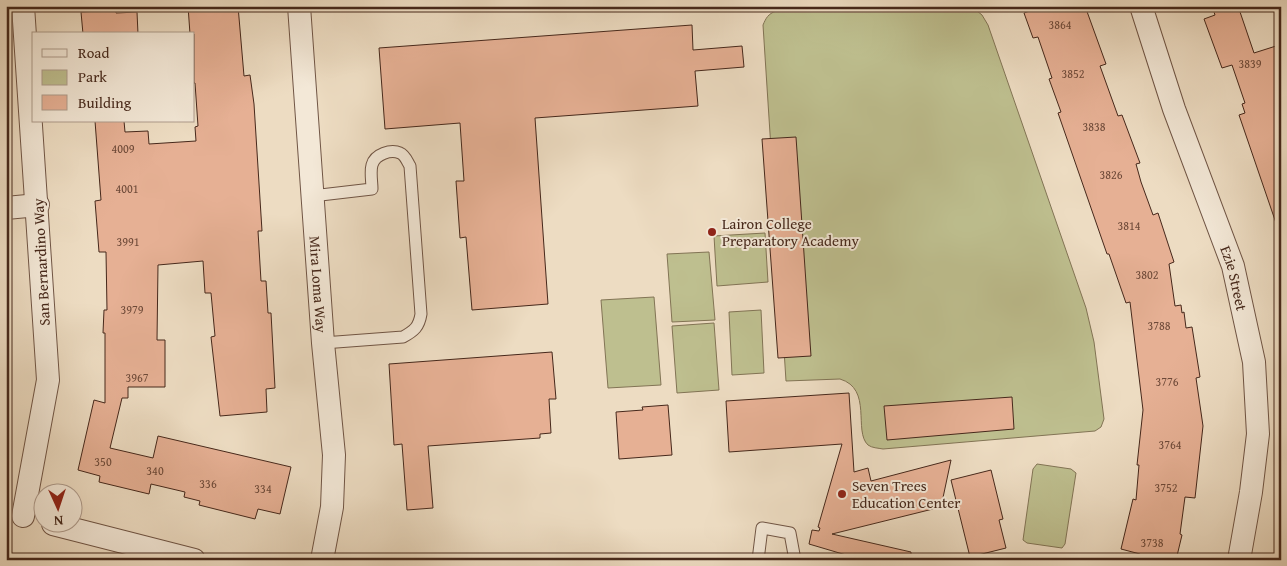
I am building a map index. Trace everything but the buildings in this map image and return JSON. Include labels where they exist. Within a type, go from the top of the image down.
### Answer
[{"type":"street","name":"San Bernardino Way","points":[[23,6],[38,205],[48,380],[24,517]]},
{"type":"street","name":"Mira Loma Way","points":[[299,6],[323,343],[334,455],[332,507],[322,560]]},
{"type":"street","name":"Ezie Street","points":[[1141,6],[1174,109],[1233,266],[1254,362],[1258,434],[1251,492],[1239,560]]},
{"type":"street","points":[[6,208],[38,205]]},
{"type":"street","points":[[82,531],[194,560]]},
{"type":"lane","points":[[312,196],[372,190],[373,163],[379,155],[390,152],[400,153],[406,158],[410,166],[421,314],[419,324],[413,332],[403,337],[323,343]]},
{"type":"lane","points":[[758,560],[762,528],[790,533],[795,560]]},
{"type":"green space","points":[[874,6],[971,6],[982,15],[988,25],[1086,308],[1094,342],[1104,419],[1101,427],[1095,431],[883,449],[871,447],[864,439],[859,401],[856,392],[850,384],[840,379],[786,381],[763,25],[768,16],[776,11]]},
{"type":"green space","points":[[765,233],[768,282],[717,286],[714,236]]},
{"type":"green space","points":[[709,252],[715,320],[672,322],[667,254]]},
{"type":"green space","points":[[654,297],[661,385],[608,388],[601,300]]},
{"type":"green space","points":[[761,310],[764,373],[732,375],[729,312]]},
{"type":"green space","points":[[714,323],[719,390],[677,393],[672,326]]},
{"type":"green space","points":[[1037,464],[1071,469],[1076,473],[1065,544],[1062,548],[1027,543],[1023,540],[1033,469]]},
{"type":"place","name":"Lairon College Preparatory Academy","points":[[712,232]]},
{"type":"place","name":"Seven Trees Education Center","points":[[842,494]]}]
